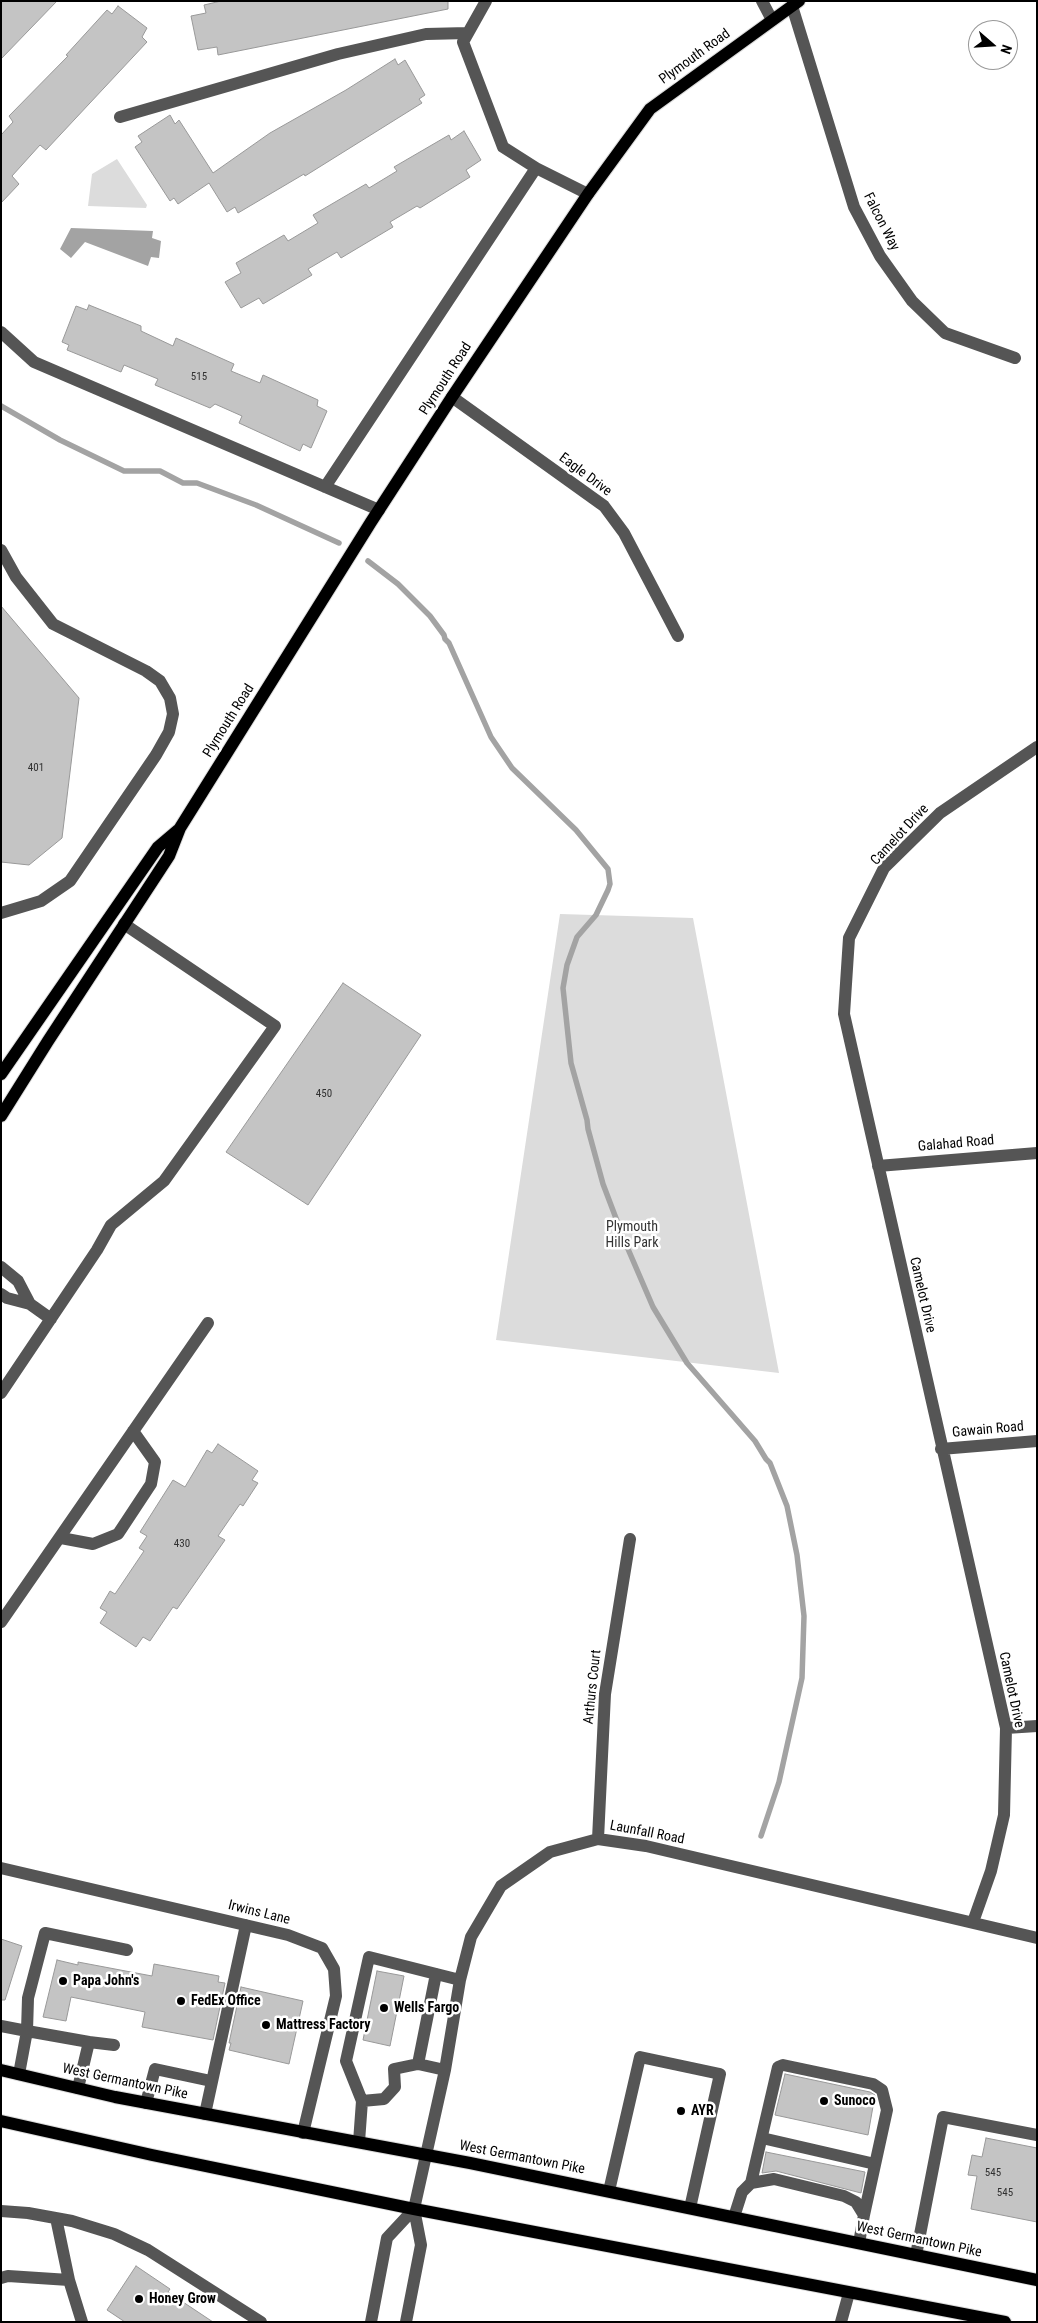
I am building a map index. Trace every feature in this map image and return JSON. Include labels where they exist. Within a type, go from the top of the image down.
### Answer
[{"type":"main road","name":"Plymouth Road","points":[[1,1116],[169,856],[180,828],[379,510],[588,194],[650,109],[795,3]]},
{"type":"main road","name":"Plymouth Road","points":[[1,1074],[158,847],[180,828]]},
{"type":"main road","name":"West Germantown Pike","points":[[1,2070],[204,2114],[609,2191],[1037,2280]]},
{"type":"main road","points":[[1,2121],[152,2155],[414,2209],[1005,2322]]},
{"type":"street","points":[[486,1],[463,42],[503,147],[536,168],[588,194]]},
{"type":"street","points":[[762,1],[772,20]]},
{"type":"street","name":"Falcon Way","points":[[795,3],[854,206],[880,256],[912,301],[945,333],[1015,358]]},
{"type":"street","points":[[120,117],[338,54],[426,34],[468,33]]},
{"type":"street","points":[[325,487],[536,168]]},
{"type":"street","points":[[1,332],[34,362],[379,510]]},
{"type":"street","name":"Eagle Drive","points":[[452,397],[604,506],[624,533],[678,636]]},
{"type":"street","points":[[1,550],[16,577],[53,624],[146,671],[160,681],[170,698],[173,714],[169,732],[156,755],[70,881],[41,901],[1,913]]},
{"type":"street","name":"Camelot Drive","points":[[973,1922],[990,1872],[1004,1815],[1006,1728],[941,1449],[844,1014],[850,938],[884,868],[940,813],[1037,748]]},
{"type":"street","points":[[2,1390],[97,1250],[111,1225],[164,1181],[275,1026],[124,924]]},
{"type":"street","name":"Galahad Road","points":[[878,1166],[1037,1153]]},
{"type":"street","points":[[1,1267],[18,1281],[30,1304]]},
{"type":"street","points":[[1,1294],[7,1298],[30,1304],[51,1319]]},
{"type":"street","points":[[1,1622],[61,1538],[208,1323]]},
{"type":"street","points":[[61,1538],[93,1544],[118,1534],[151,1484],[156,1462],[133,1431]]},
{"type":"street","name":"Gawain Road","points":[[941,1449],[1037,1441]]},
{"type":"street","name":"Arthurs Court","points":[[598,1839],[605,1694],[630,1539]]},
{"type":"street","points":[[1006,1728],[1037,1726]]},
{"type":"street","name":"Launfall Road","points":[[414,2209],[445,2070],[460,1980],[471,1937],[501,1886],[550,1852],[598,1839],[646,1846],[1037,1938]]},
{"type":"street","name":"Irwins Lane","points":[[1,1868],[288,1935],[322,1948],[334,1969],[336,1996],[303,2133]]},
{"type":"street","points":[[204,2114],[246,1925]]},
{"type":"street","points":[[19,2074],[27,2031],[28,1998],[45,1933],[127,1950]]},
{"type":"street","points":[[359,2142],[362,2101],[346,2061],[369,1957],[460,1980]]},
{"type":"street","points":[[418,2064],[436,1974]]},
{"type":"street","points":[[1,2026],[114,2045]]},
{"type":"street","points":[[78,2088],[89,2042]]},
{"type":"street","points":[[609,2191],[640,2057],[720,2074],[690,2208]]},
{"type":"street","points":[[362,2101],[384,2099],[394,2087],[394,2070],[418,2064],[445,2070]]},
{"type":"street","points":[[734,2217],[742,2192],[751,2183],[778,2067],[783,2065],[873,2084],[882,2090],[887,2110],[859,2243]]},
{"type":"street","points":[[146,2102],[155,2069],[211,2081]]},
{"type":"street","points":[[916,2254],[943,2117],[1037,2134]]},
{"type":"street","points":[[762,2138],[875,2164]]},
{"type":"street","points":[[751,2183],[774,2179],[844,2196],[856,2202],[864,2214]]},
{"type":"street","points":[[370,2322],[386,2238],[414,2209]]},
{"type":"street","points":[[406,2322],[421,2245],[414,2209]]},
{"type":"street","points":[[1,2211],[28,2212],[114,2234],[148,2250],[253,2320]]},
{"type":"street","points":[[56,2218],[69,2280],[82,2322]]},
{"type":"street","points":[[1,2278],[8,2276],[69,2280]]},
{"type":"street","points":[[841,2322],[849,2293]]},
{"type":"green space","points":[[117,159],[147,205],[146,208],[88,206],[92,174]]},
{"type":"green space","name":"Plymouth Hills Park","points":[[560,914],[693,918],[779,1373],[496,1340]]},
{"type":"shaded area","points":[[71,228],[153,231],[152,238],[161,241],[159,258],[151,257],[148,266],[85,242],[71,258],[60,249]]},
{"type":"building","points":[[1,1],[57,1],[1,59]]},
{"type":"building","points":[[221,1],[448,1],[448,9],[218,55],[217,47],[198,50],[191,16],[206,13],[204,5]]},
{"type":"building","points":[[118,6],[147,28],[142,37],[147,42],[46,150],[40,145],[12,176],[19,184],[1,203],[1,135],[13,122],[9,116],[68,56],[66,55],[107,10],[112,14]]},
{"type":"building","points":[[395,59],[398,65],[405,60],[425,95],[419,99],[422,103],[305,176],[304,174],[238,213],[235,207],[227,212],[209,183],[178,204],[174,198],[170,201],[135,147],[142,142],[138,136],[170,115],[175,124],[179,120],[213,173],[270,133],[346,90]]},
{"type":"building","points":[[464,131],[481,160],[466,170],[470,177],[420,208],[417,206],[390,222],[393,227],[341,258],[337,252],[308,269],[312,275],[263,304],[259,298],[241,308],[225,282],[241,273],[236,263],[284,235],[288,241],[318,223],[313,215],[366,184],[369,188],[397,171],[394,167],[449,135],[451,140]]},
{"type":"building","points":[[89,305],[141,326],[141,331],[173,346],[176,338],[234,364],[231,371],[260,383],[263,375],[318,400],[317,406],[327,411],[311,448],[303,444],[300,451],[239,423],[242,416],[215,404],[210,408],[155,385],[158,379],[124,365],[121,372],[67,350],[69,345],[62,342],[76,306],[87,310]]},
{"type":"building","points":[[1,606],[79,698],[62,838],[29,865],[1,862]]},
{"type":"building","points":[[343,983],[421,1035],[308,1205],[226,1152]]},
{"type":"building","points":[[218,1444],[258,1471],[252,1480],[258,1483],[243,1506],[240,1504],[218,1536],[225,1540],[177,1609],[173,1607],[150,1641],[143,1637],[136,1647],[100,1623],[107,1612],[100,1608],[110,1591],[115,1594],[144,1551],[139,1548],[147,1536],[140,1532],[173,1480],[185,1487],[207,1450],[212,1453]]},
{"type":"building","points":[[1,1939],[22,1946],[5,2000],[1,2000]]},
{"type":"building","points":[[57,1960],[78,1965],[78,1962],[152,1976],[154,1964],[219,1976],[218,1982],[225,1983],[213,2040],[142,2027],[145,2012],[71,1997],[66,2021],[43,2017]]},
{"type":"building","name":"Wells Fargo","points":[[377,1971],[404,1976],[390,2046],[363,2040]]},
{"type":"building","name":"Mattress Factory","points":[[241,1987],[303,2001],[289,2064],[229,2050]]},
{"type":"building","name":"Sunoco","points":[[785,2074],[870,2092],[875,2095],[868,2135],[775,2115]]},
{"type":"building","points":[[986,2138],[1037,2148],[1037,2222],[971,2209],[977,2176],[968,2175],[972,2155],[982,2157]]},
{"type":"building","points":[[766,2152],[865,2172],[861,2193],[776,2171],[762,2173]]},
{"type":"building","name":"Honey Grow","points":[[136,2266],[170,2289],[168,2292],[213,2322],[125,2322],[107,2310]]},
{"type":"waterway","points":[[1,406],[60,440],[124,471],[160,471],[183,483],[197,483],[256,505],[339,543]]},
{"type":"waterway","points":[[368,561],[398,584],[430,616],[449,643],[491,737],[512,768],[576,830],[608,869],[610,884],[608,890],[596,915],[577,937],[567,965],[563,988],[571,1063],[603,1184],[653,1307],[687,1363],[755,1441],[770,1463],[787,1506],[797,1555],[804,1616],[802,1678],[779,1782],[761,1836]]},
{"type":"place","name":"Papa John's","points":[[63,1981]]},
{"type":"place","name":"FedEx Office","points":[[181,2001]]},
{"type":"place","name":"Wells Fargo","points":[[384,2008]]},
{"type":"place","name":"Mattress Factory","points":[[266,2025]]},
{"type":"place","name":"Sunoco","points":[[824,2101]]},
{"type":"place","name":"AYR","points":[[681,2111]]},
{"type":"place","name":"Honey Grow","points":[[139,2299]]}]
